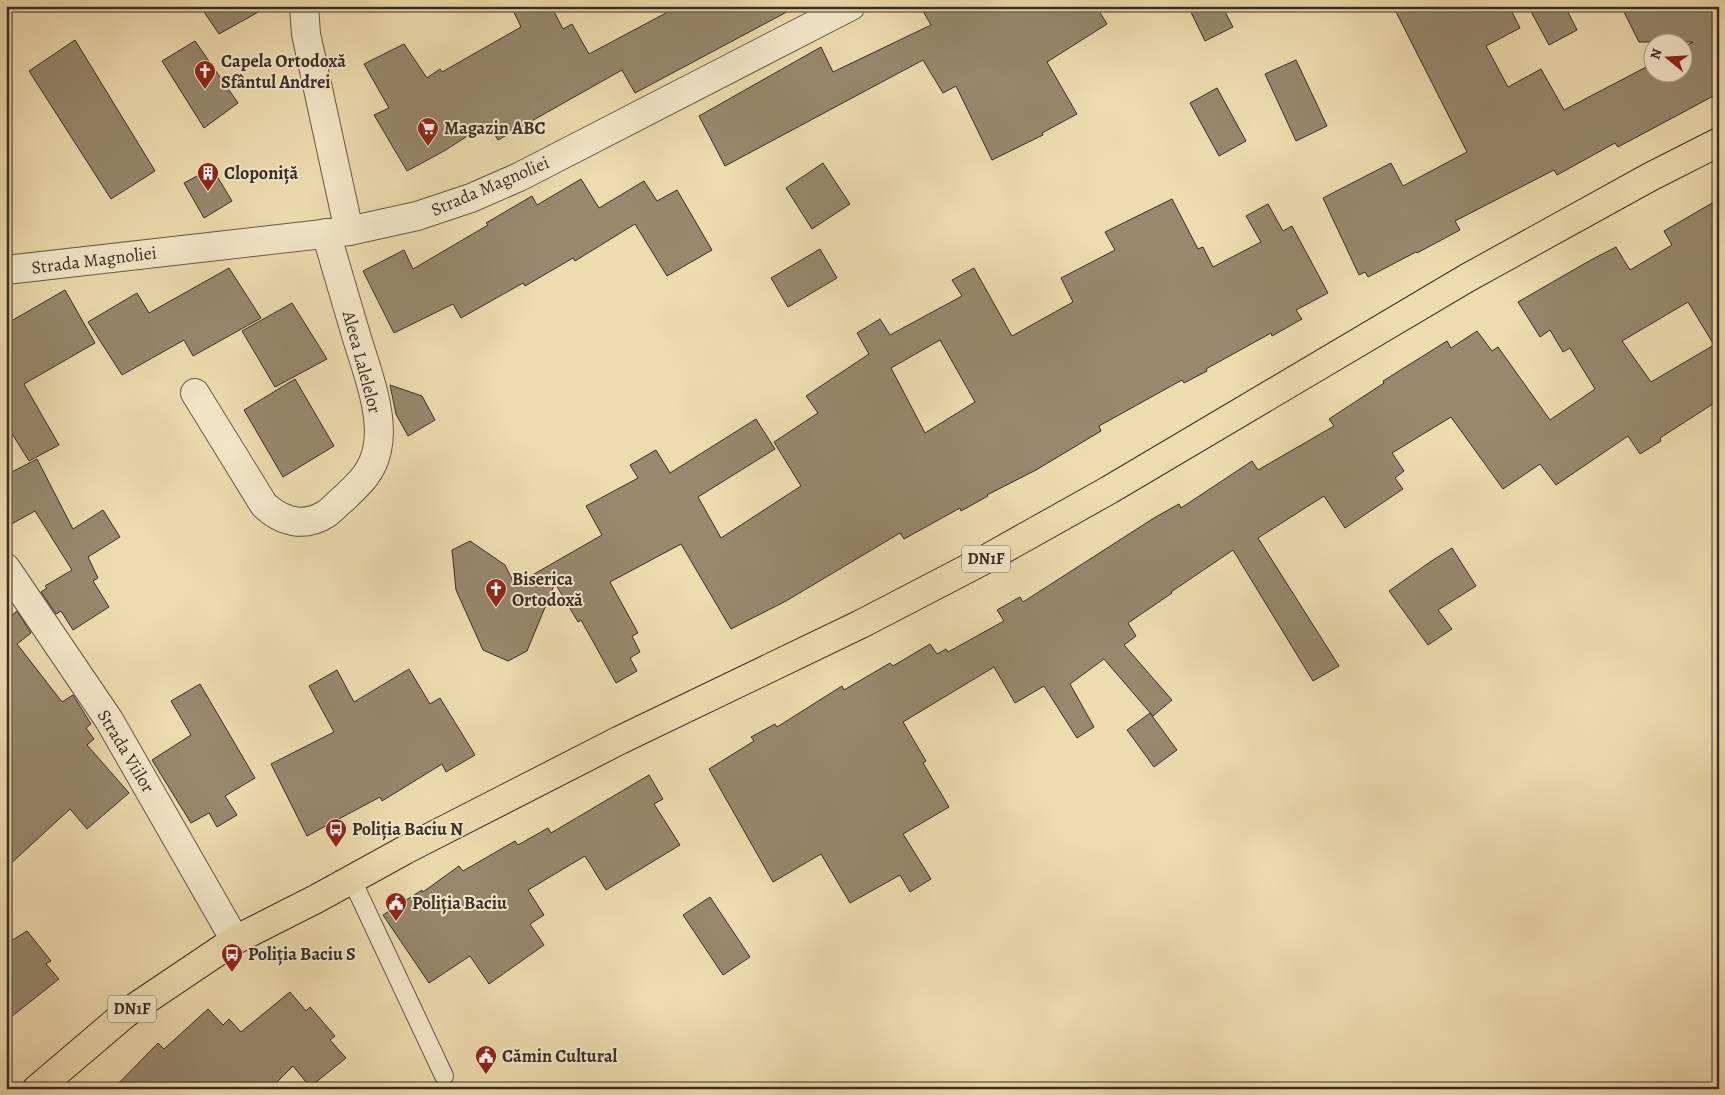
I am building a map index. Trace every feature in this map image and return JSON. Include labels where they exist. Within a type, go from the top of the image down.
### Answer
[{"type":"main road","name":"DN1F","points":[[38,1089],[125,1014],[235,940],[351,878],[620,740],[861,624],[986,559],[1109,490],[1468,278],[1641,182],[1719,142]]},
{"type":"street","name":"Aleea Lalelelor","points":[[195,393],[264,505],[279,517],[295,522],[318,518],[328,512],[364,479],[372,465],[377,450],[379,428],[337,232],[306,34],[304,6]]},
{"type":"street","name":"Strada Magnoliei","points":[[6,270],[337,232],[417,216],[471,198],[511,180],[851,6]]},
{"type":"street","name":"Strada Viilor","points":[[6,568],[109,720],[235,940]]},
{"type":"lane","points":[[351,878],[444,1076]]},
{"type":"building","points":[[200,6],[269,6],[219,34]]},
{"type":"building","points":[[511,6],[551,6],[563,29],[572,24],[589,54],[679,6],[798,6],[635,93],[622,70],[498,140],[488,123],[444,151],[407,171],[374,115],[389,108],[364,64],[404,44],[427,78],[440,69],[442,72],[521,27]]},
{"type":"building","points":[[920,6],[1096,6],[1107,24],[1047,62],[1077,114],[1042,133],[1043,135],[992,160],[956,86],[943,93],[923,60],[725,166],[699,116],[821,47],[833,72],[931,25]]},
{"type":"building","points":[[1188,6],[1222,6],[1233,27],[1205,41]]},
{"type":"building","points":[[1393,6],[1509,6],[1520,28],[1486,46],[1508,87],[1541,69],[1564,110],[1642,69],[1642,82],[1692,82],[1692,32],[1642,32],[1642,42],[1639,42],[1621,6],[1719,6],[1719,93],[1618,147],[1615,143],[1557,175],[1554,170],[1455,221],[1460,230],[1417,253],[1368,277],[1365,272],[1359,275],[1323,198],[1391,163],[1403,186],[1467,152]]},
{"type":"building","points":[[1528,6],[1565,6],[1577,30],[1549,45]]},
{"type":"building","points":[[75,40],[155,171],[111,199],[29,71]]},
{"type":"building","name":"Capela Ortodoxă Sfântul Andrei","points":[[195,41],[238,103],[204,128],[162,61]]},
{"type":"building","points":[[1296,60],[1327,126],[1296,141],[1265,74]]},
{"type":"building","points":[[1217,88],[1246,141],[1219,156],[1190,103]]},
{"type":"building","points":[[823,163],[850,204],[812,229],[786,188]]},
{"type":"building","name":"Cloponiță","points":[[212,168],[232,201],[204,218],[184,183]]},
{"type":"building","points":[[581,179],[599,208],[644,181],[657,201],[677,190],[712,250],[667,276],[635,224],[575,261],[573,258],[525,286],[523,283],[461,318],[453,304],[394,333],[363,271],[404,250],[413,269],[488,225],[486,223],[532,196],[537,205]]},
{"type":"building","points":[[1172,199],[1198,249],[1203,247],[1213,267],[1261,242],[1246,216],[1268,204],[1283,231],[1292,226],[1328,293],[1296,310],[1302,319],[1272,336],[1271,333],[1206,369],[1207,371],[1184,383],[1182,380],[1099,426],[1101,431],[1036,470],[987,495],[961,511],[960,508],[904,539],[900,533],[786,601],[731,629],[681,544],[610,582],[638,633],[632,636],[640,652],[630,658],[637,671],[616,683],[581,620],[578,622],[555,583],[527,651],[508,661],[483,650],[456,590],[452,550],[470,541],[505,565],[515,585],[602,535],[586,506],[638,478],[630,465],[656,450],[670,473],[756,419],[775,449],[698,497],[721,538],[801,486],[774,442],[818,413],[806,396],[869,354],[857,333],[880,319],[890,335],[962,296],[952,280],[974,268],[1012,336],[1073,302],[1061,278],[1115,250],[1105,232]],"holes":[[[940,340],[975,402],[925,433],[891,368]]]},
{"type":"building","points":[[1719,199],[1719,400],[1660,438],[1661,441],[1640,454],[1628,436],[1556,485],[1540,464],[1503,489],[1451,417],[1392,453],[1404,471],[1395,478],[1403,489],[1345,528],[1324,496],[1258,538],[1339,666],[1313,681],[1233,550],[1128,623],[1136,636],[1124,645],[1172,700],[1153,716],[1104,659],[1070,684],[1094,727],[1077,738],[1044,686],[1015,703],[994,667],[903,722],[926,761],[923,763],[949,807],[903,834],[931,879],[910,892],[900,875],[850,903],[821,854],[773,882],[709,769],[754,741],[751,737],[775,724],[777,727],[842,686],[844,690],[890,663],[893,666],[930,644],[937,654],[946,649],[948,652],[1004,621],[997,610],[1020,597],[1023,602],[1154,518],[1179,504],[1181,508],[1252,461],[1258,470],[1334,426],[1329,419],[1384,383],[1383,381],[1447,341],[1451,348],[1477,331],[1492,351],[1498,347],[1550,420],[1595,389],[1570,348],[1563,352],[1550,330],[1540,337],[1518,302],[1616,247],[1630,270],[1672,245],[1664,231]],"holes":[[[1688,302],[1714,345],[1651,382],[1622,341]]]},
{"type":"building","points":[[820,249],[837,278],[788,307],[771,278]]},
{"type":"building","points":[[229,268],[261,318],[193,356],[184,340],[122,375],[88,322],[137,293],[149,313]]},
{"type":"building","points":[[65,290],[95,343],[24,384],[59,445],[29,461],[6,424],[6,324]]},
{"type":"building","points":[[292,303],[327,359],[275,387],[242,331]]},
{"type":"building","points":[[295,379],[334,446],[283,477],[244,410]]},
{"type":"building","points":[[390,385],[422,396],[435,420],[408,436],[396,414]]},
{"type":"building","points":[[37,459],[73,529],[103,510],[120,537],[88,557],[98,578],[93,581],[109,607],[73,630],[61,611],[56,614],[41,592],[47,588],[45,586],[72,570],[35,511],[6,527],[6,475]]},
{"type":"building","points":[[1452,548],[1476,586],[1438,610],[1452,629],[1428,645],[1389,591]]},
{"type":"building","points":[[17,611],[31,633],[17,644],[62,702],[73,695],[91,724],[86,728],[94,739],[87,745],[129,793],[87,829],[70,809],[6,868],[6,620]]},
{"type":"building","points":[[409,669],[430,704],[440,698],[475,755],[446,772],[442,764],[382,801],[380,797],[307,836],[271,764],[334,732],[309,686],[337,670],[354,702]]},
{"type":"building","points":[[200,684],[255,778],[225,796],[237,815],[217,827],[209,813],[191,823],[152,760],[191,735],[171,701]]},
{"type":"building","points":[[1150,713],[1177,750],[1154,767],[1127,730]]},
{"type":"building","points":[[649,775],[663,799],[654,804],[680,845],[606,890],[585,856],[528,890],[544,915],[530,924],[544,945],[489,984],[470,956],[429,983],[383,915],[422,890],[423,892],[459,866],[463,871],[515,841],[518,845],[548,828],[551,833]]},
{"type":"building","points":[[710,897],[750,957],[723,975],[683,915]]},
{"type":"building","points":[[27,931],[51,961],[46,964],[59,979],[6,1021],[6,944]]},
{"type":"building","points":[[290,992],[306,1011],[310,1007],[335,1036],[330,1040],[346,1058],[310,1087],[293,1066],[270,1089],[113,1089],[158,1043],[164,1049],[208,1009],[223,1025],[229,1019],[241,1032]]},
{"type":"place","name":"Capela Ortodoxă Sfântul Andrei","points":[[205,90]]},
{"type":"place","name":"Magazin ABC","points":[[428,147]]},
{"type":"place","name":"Cloponiță","points":[[208,192]]},
{"type":"place","name":"Biserica Ortodoxă","points":[[496,608]]},
{"type":"place","name":"Poliția Baciu N","points":[[336,848]]},
{"type":"place","name":"Poliția Baciu","points":[[396,922]]},
{"type":"place","name":"Poliția Baciu S","points":[[232,973]]},
{"type":"place","name":"Cămin Cultural","points":[[486,1075]]}]
